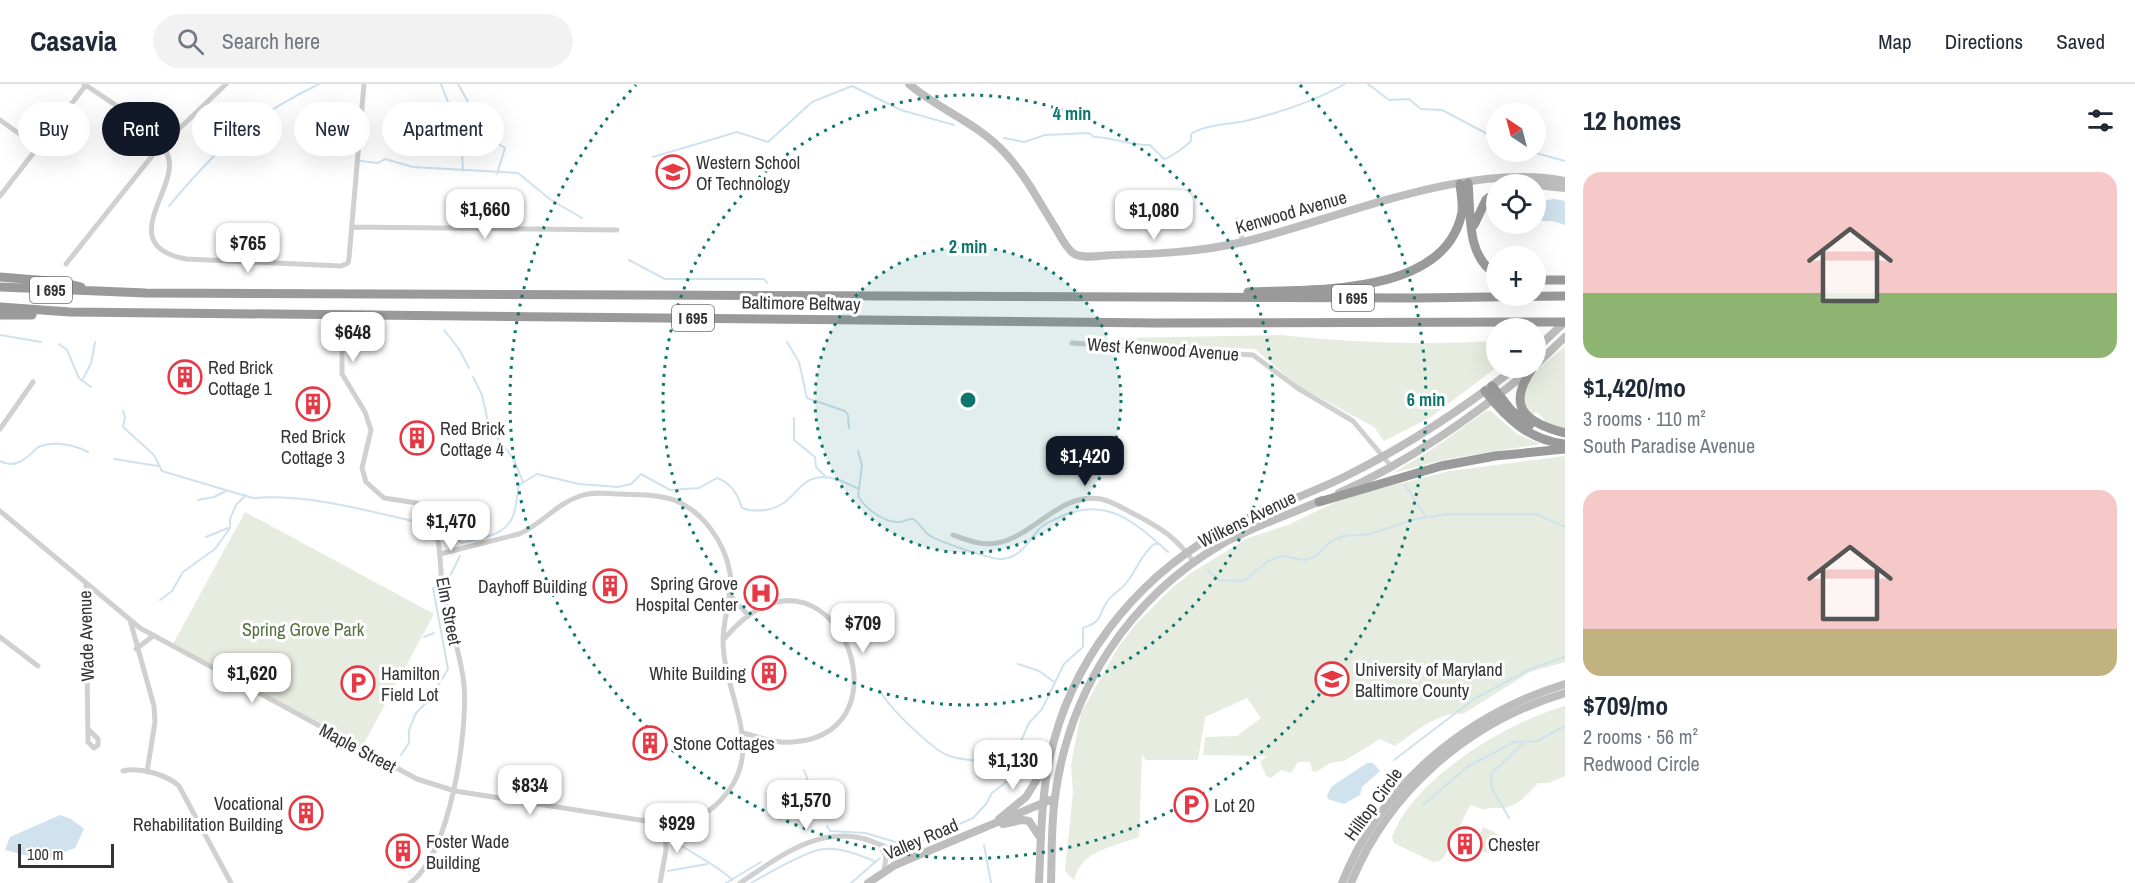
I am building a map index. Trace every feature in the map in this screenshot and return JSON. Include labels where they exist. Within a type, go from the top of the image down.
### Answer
[{"type":"highway","points":[[1464,184],[1472,236],[1479,259],[1486,269]]},
{"type":"highway","points":[[1158,298],[1337,288],[1371,284],[1401,275],[1428,261],[1450,239],[1462,210],[1464,184]]},
{"type":"highway","points":[[1472,236],[1479,211],[1486,203]]},
{"type":"highway","points":[[0,277],[61,282],[101,291]]},
{"type":"highway","points":[[1546,280],[1565,280]]},
{"type":"highway","name":"Baltimore Beltway","points":[[0,287],[101,291],[1158,298],[1564,296]]},
{"type":"highway","name":"Baltimore Beltway","points":[[0,307],[70,312],[1156,323],[1565,323]]},
{"type":"highway","points":[[0,315],[70,312]]},
{"type":"highway","points":[[1528,378],[1520,393],[1521,409],[1533,422],[1565,435]]},
{"type":"highway","points":[[1489,388],[1515,425],[1527,433],[1565,444]]},
{"type":"highway","points":[[1496,398],[1531,426],[1565,435]]},
{"type":"highway","points":[[1319,501],[1450,465],[1517,453],[1565,449]]},
{"type":"main road","name":"Kenwood Avenue","points":[[909,84],[926,98],[983,131],[1006,154],[1074,254],[1163,254],[1243,242],[1396,197],[1464,184],[1510,177],[1565,181]]},
{"type":"main road","name":"Kenwood Avenue","points":[[1464,184],[1486,184]]},
{"type":"main road","points":[[1546,186],[1565,188]]},
{"type":"main road","points":[[1546,340],[1565,323]]},
{"type":"main road","name":"Wilkens Avenue","points":[[1546,355],[1565,337]]},
{"type":"main road","name":"Wilkens Avenue","points":[[1039,883],[1043,803],[1050,756],[1077,681],[1105,635],[1136,595],[1187,553],[1216,534],[1384,457],[1502,378]]},
{"type":"main road","name":"Wilkens Avenue","points":[[1052,883],[1055,798],[1069,732],[1099,665],[1145,603],[1194,562],[1242,534],[1319,501],[1391,466],[1450,431],[1521,378]]},
{"type":"main road","name":"Hilltop Circle","points":[[1342,883],[1359,846],[1382,811],[1423,764],[1487,716],[1565,684]]},
{"type":"main road","name":"Hilltop Circle","points":[[1351,883],[1379,830],[1405,795],[1428,771],[1467,739],[1492,723],[1518,710],[1565,693]]},
{"type":"main road","points":[[981,830],[1009,812],[1026,796],[1050,756]]},
{"type":"main road","name":"Valley Road","points":[[868,883],[884,871],[911,858],[1055,798]]},
{"type":"main road","points":[[981,830],[1022,820],[1033,825],[1041,840]]},
{"type":"street","points":[[180,128],[226,84]]},
{"type":"street","points":[[168,156],[170,169],[155,207],[152,228],[156,242],[167,253],[176,257],[203,260],[341,266],[348,263],[364,84]]},
{"type":"street","points":[[73,102],[85,85],[110,102]]},
{"type":"street","points":[[0,120],[18,133]]},
{"type":"street","points":[[0,196],[32,156]]},
{"type":"street","points":[[66,264],[153,156]]},
{"type":"street","points":[[1237,220],[1243,242]]},
{"type":"street","points":[[352,227],[617,230]]},
{"type":"street","name":"West Kenwood Avenue","points":[[1072,343],[1252,355],[1299,388],[1345,414],[1361,428],[1391,466]]},
{"type":"street","name":"Elm Street","points":[[342,345],[342,374],[365,412],[371,430],[362,468],[366,482],[384,498],[417,503],[432,520],[440,554],[442,584],[464,686],[455,791],[437,843],[420,873],[410,883]]},
{"type":"street","points":[[0,429],[33,382]]},
{"type":"street","points":[[440,554],[498,541],[530,530],[559,507],[579,496],[593,494],[661,497],[674,500],[696,513],[714,535],[727,560],[729,594],[723,640],[743,733],[793,742],[823,734],[834,726],[848,709],[854,684],[849,647],[836,624],[819,609],[795,601],[784,601],[763,607],[748,615],[723,640]]},
{"type":"street","points":[[952,535],[979,543],[996,543],[1016,535],[1067,504],[1098,499],[1118,506],[1168,533],[1194,562]]},
{"type":"street","name":"Wade Avenue","points":[[0,511],[86,584],[88,729]]},
{"type":"street","name":"Maple Street","points":[[86,584],[153,636],[405,773],[455,791],[664,824],[695,819],[724,797],[741,766],[743,733]]},
{"type":"street","points":[[729,594],[748,615]]},
{"type":"street","points":[[130,620],[155,714],[147,772]]},
{"type":"street","points":[[136,649],[153,636]]},
{"type":"street","points":[[0,637],[38,666]]},
{"type":"street","points":[[123,771],[147,772],[168,778],[179,786],[231,883]]},
{"type":"street","points":[[660,883],[666,850],[664,824]]},
{"type":"street","points":[[740,883],[797,847],[818,839],[857,838],[911,858]]},
{"type":"street","points":[[882,847],[886,856],[884,871]]},
{"type":"green space","points":[[1281,335],[1389,342],[1486,341],[1486,375],[1431,417],[1384,441],[1374,427],[1298,386],[1255,349],[1121,343],[1120,338]]},
{"type":"green space","points":[[1565,346],[1565,428],[1548,424],[1536,412],[1531,417],[1526,406],[1524,395],[1527,386],[1531,378],[1546,378],[1546,363]]},
{"type":"green space","points":[[1486,411],[1491,411],[1517,434],[1541,444],[1447,459],[1393,473],[1431,450]]},
{"type":"green space","name":"University of Maryland Baltimore County","points":[[1565,456],[1565,662],[1530,672],[1463,714],[1444,716],[1419,729],[1395,746],[1380,739],[1344,761],[1330,763],[1316,772],[1312,771],[1310,762],[1298,762],[1291,773],[1281,770],[1271,778],[1266,776],[1260,762],[1267,756],[1203,755],[1205,737],[1237,736],[1261,718],[1247,698],[1205,717],[1198,760],[1146,760],[1142,755],[1139,837],[1091,856],[1078,870],[1074,880],[1065,871],[1073,792],[1071,765],[1081,713],[1119,646],[1136,624],[1172,588],[1191,573],[1248,538],[1288,525],[1346,497],[1450,471]]},
{"type":"green space","name":"Spring Grove Park","points":[[245,512],[434,614],[362,747],[173,644]]},
{"type":"green space","points":[[1565,706],[1565,776],[1548,783],[1538,783],[1521,800],[1508,807],[1485,810],[1470,805],[1446,854],[1440,861],[1433,862],[1394,843],[1392,837],[1403,815],[1420,794],[1441,774],[1465,755],[1491,739],[1517,725]]},
{"type":"green space","points":[[1483,827],[1498,834],[1489,854],[1474,847]]},
{"type":"water","points":[[1546,200],[1565,201],[1565,225],[1546,221]]},
{"type":"water","points":[[1367,763],[1373,763],[1380,771],[1362,787],[1360,795],[1344,804],[1328,799],[1331,787]]},
{"type":"water","points":[[60,815],[71,819],[84,829],[75,848],[44,860],[5,850],[10,837]]},
{"type":"waterway","points":[[169,206],[203,167],[236,136],[273,109],[319,84]]},
{"type":"waterway","points":[[441,84],[461,135],[463,171]]},
{"type":"waterway","points":[[458,84],[472,109],[472,119],[491,139],[505,148],[497,174]]},
{"type":"waterway","points":[[1004,138],[1024,142],[1045,135],[1089,133],[1094,137],[1150,145],[1164,159],[1189,143],[1191,134],[1197,131],[1284,110],[1322,96],[1345,84]]},
{"type":"waterway","points":[[1368,84],[1389,100],[1409,99],[1421,109],[1442,110],[1486,133]]},
{"type":"waterway","points":[[653,157],[737,132],[768,142],[812,102],[852,86],[901,110],[954,125]]},
{"type":"waterway","points":[[1546,156],[1565,161]]},
{"type":"waterway","points":[[361,161],[378,163],[385,159],[413,167],[518,173],[551,200],[582,218]]},
{"type":"waterway","points":[[629,260],[665,279],[764,279],[767,283]]},
{"type":"waterway","points":[[444,330],[459,349],[469,368]]},
{"type":"waterway","points":[[0,335],[41,342]]},
{"type":"waterway","points":[[82,381],[91,363],[95,342]]},
{"type":"waterway","points":[[787,342],[799,362],[807,398],[845,411],[848,415],[849,428]]},
{"type":"waterway","points":[[59,344],[67,350],[79,378],[91,387]]},
{"type":"waterway","points":[[473,377],[482,395],[488,422]]},
{"type":"waterway","points":[[123,411],[125,417],[123,427],[154,455],[162,471],[253,498],[311,500],[435,525],[447,529],[462,543]]},
{"type":"waterway","points":[[794,418],[794,440],[815,457],[816,467],[827,478]]},
{"type":"waterway","points":[[496,436],[513,458],[523,482]]},
{"type":"waterway","points":[[0,461],[16,463],[26,458],[38,447],[50,444],[70,445],[88,452]]},
{"type":"waterway","points":[[858,451],[862,465],[858,496],[870,510],[893,522],[913,519],[929,535],[965,550],[996,559],[1009,558],[1020,551],[1044,525],[1077,511],[1092,509],[1119,515],[1132,522],[1168,552]]},
{"type":"waterway","points":[[114,459],[158,466]]},
{"type":"waterway","points":[[462,543],[495,534],[508,525],[515,509],[519,485],[537,474],[579,484],[618,487],[631,484],[641,474],[670,490],[699,488],[717,478],[733,490],[742,508],[753,511],[775,507],[790,498],[806,482],[823,477],[833,478],[859,489]]},
{"type":"waterway","points":[[1405,485],[1426,517]]},
{"type":"waterway","points":[[198,500],[214,497],[226,491]]},
{"type":"waterway","points":[[160,600],[172,591],[183,572],[215,549],[230,528],[230,519],[236,505],[246,495]]},
{"type":"waterway","points":[[1207,570],[1219,580],[1244,581],[1268,561],[1282,556],[1304,560],[1315,557],[1330,542],[1343,536],[1370,534],[1416,519],[1448,514],[1536,514],[1565,527]]},
{"type":"waterway","points":[[206,537],[228,528]]},
{"type":"waterway","points":[[905,848],[973,818],[986,804],[992,793],[1014,776],[1017,750],[1029,723],[1042,709],[1064,664],[1083,647],[1083,628],[1098,620],[1109,599],[1123,587],[1154,544],[1159,544]]},
{"type":"waterway","points":[[401,755],[409,743],[409,730],[416,713],[430,699],[448,669],[433,588],[450,576],[460,556]]},
{"type":"waterway","points":[[424,637],[434,633]]},
{"type":"waterway","points":[[1394,760],[1474,699],[1530,669],[1565,657]]},
{"type":"waterway","points":[[1018,664],[1039,671],[1054,682]]},
{"type":"waterway","points":[[880,690],[900,716],[940,751],[955,758],[979,761],[988,768],[1014,776]]},
{"type":"waterway","points":[[1423,805],[1467,767],[1514,742],[1537,741],[1565,726]]},
{"type":"waterway","points":[[1509,818],[1492,788],[1491,774],[1525,742]]},
{"type":"waterway","points":[[804,770],[821,815]]},
{"type":"waterway","points":[[827,826],[830,831],[865,833],[909,846]]},
{"type":"waterway","points":[[677,843],[715,866],[732,880]]},
{"type":"waterway","points":[[984,845],[991,883]]},
{"type":"waterway","points":[[751,883],[817,850],[843,850],[874,861]]},
{"type":"waterway","points":[[851,883],[880,858]]},
{"type":"waterway","points":[[726,883],[761,862]]},
{"type":"waterway","points":[[668,871],[707,864]]},
{"type":"place","name":"Western School Of Technology","points":[[673,172]]},
{"type":"place","name":"Red Brick Cottage 1","points":[[185,377]]},
{"type":"place","name":"Red Brick Cottage 3","points":[[313,404]]},
{"type":"place","name":"Red Brick Cottage 4","points":[[417,438]]},
{"type":"place","name":"Dayhoff Building","points":[[610,586]]},
{"type":"place","name":"Spring Grove Hospital Center","points":[[761,593]]},
{"type":"place","name":"White Building","points":[[769,673]]},
{"type":"place","name":"University of Maryland Baltimore County","points":[[1332,679]]},
{"type":"place","name":"Hamilton Field Lot","points":[[358,683]]},
{"type":"place","name":"Stone Cottages","points":[[650,743]]},
{"type":"place","name":"Lot 20","points":[[1191,805]]},
{"type":"place","name":"Vocational Rehabilitation Building","points":[[306,813]]},
{"type":"place","name":"Chester","points":[[1465,844]]},
{"type":"place","name":"Foster Wade Building","points":[[403,851]]}]
